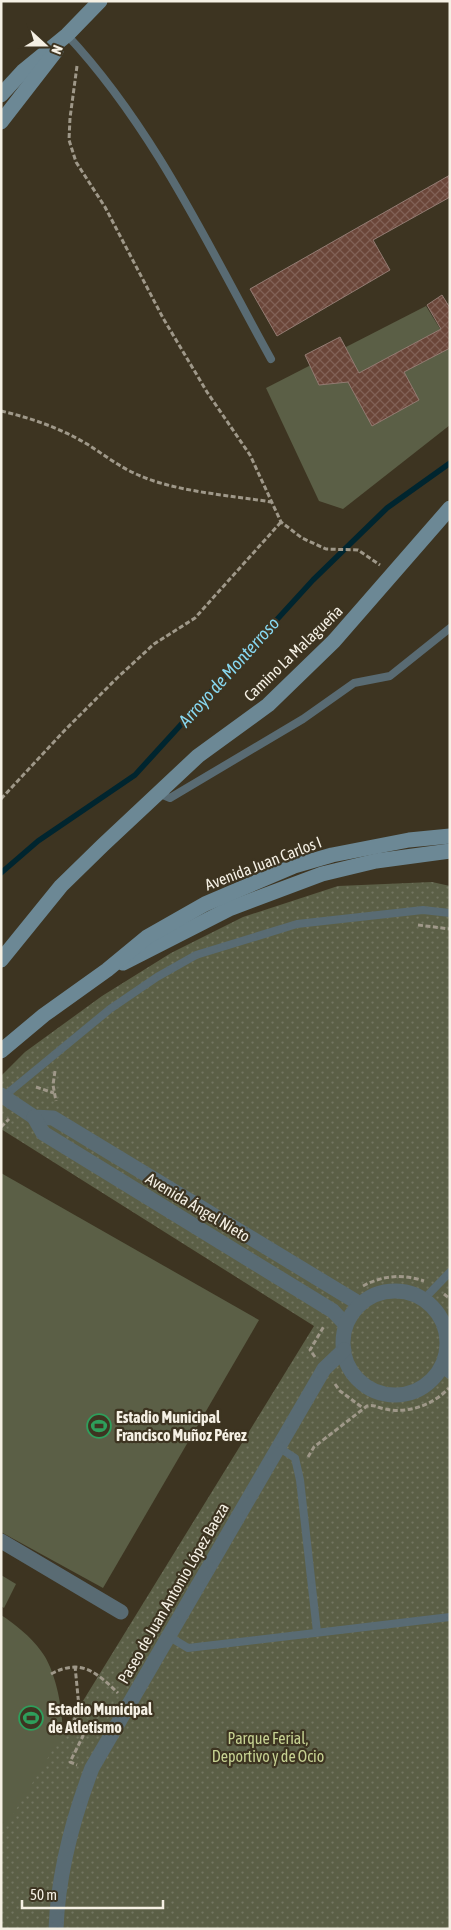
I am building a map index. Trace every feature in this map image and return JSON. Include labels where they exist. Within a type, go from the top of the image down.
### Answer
[{"type":"street","points":[[1,95],[22,71],[67,35],[100,1]]},
{"type":"street","points":[[1,122],[21,99],[67,35]]},
{"type":"street","name":"Camino La Malagueña","points":[[1,960],[61,886],[158,793],[198,756],[268,705],[334,641],[450,508]]},
{"type":"street","name":"Avenida Juan Carlos I","points":[[1,1051],[44,1015],[107,970],[147,937],[205,904],[294,866],[371,846],[450,836]]},
{"type":"street","name":"Avenida Juan Carlos I","points":[[107,970],[150,951],[229,909],[322,874],[376,861],[450,850]]},
{"type":"street","name":"Avenida Ángel Nieto","points":[[2,1096],[34,1117],[43,1133],[334,1311],[346,1325]]},
{"type":"street","name":"Avenida Ángel Nieto","points":[[34,1117],[53,1118],[359,1297]]},
{"type":"street","points":[[391,1291],[403,1291],[424,1299],[440,1315],[444,1326],[447,1348],[445,1372],[414,1392],[403,1395],[379,1393],[359,1381],[347,1361],[344,1350],[346,1325],[359,1297],[391,1291]]},
{"type":"street","name":"Paseo de Juan Antonio López Baeza","points":[[56,1929],[57,1895],[82,1794],[91,1770],[324,1369],[344,1350]]},
{"type":"street","points":[[1,1542],[121,1612]]},
{"type":"lane","points":[[67,35],[80,49],[160,160],[272,359]]},
{"type":"lane","points":[[158,793],[170,798],[303,719],[354,683],[390,676],[450,628]]},
{"type":"lane","points":[[2,1096],[110,1009],[157,977],[196,955],[297,924],[423,910],[450,913]]},
{"type":"lane","points":[[424,1299],[450,1272]]},
{"type":"lane","points":[[278,1447],[295,1458],[300,1480],[318,1632]]},
{"type":"lane","points":[[168,1636],[188,1648],[450,1617]]},
{"type":"path","points":[[80,49],[70,118],[69,140],[76,162],[104,207],[163,318],[202,384],[250,455],[280,522],[302,538],[326,549],[358,550],[376,561],[392,575]]},
{"type":"path","points":[[1,411],[48,424],[86,444],[113,462],[137,474],[163,483],[272,502]]},
{"type":"path","points":[[1,799],[64,730],[117,678],[154,644],[195,618],[280,522]]},
{"type":"path","points":[[416,924],[450,929]]},
{"type":"path","points":[[56,1063],[53,1085],[55,1101],[60,1106]]},
{"type":"path","points":[[31,1087],[39,1087],[54,1093]]},
{"type":"path","points":[[359,1297],[373,1281],[400,1276],[414,1278],[436,1287],[450,1299]]},
{"type":"path","points":[[306,1461],[314,1447],[367,1406],[375,1405],[396,1411],[411,1410],[436,1399],[450,1387]]},
{"type":"path","points":[[51,1674],[64,1666],[75,1666],[99,1675],[129,1704]]},
{"type":"path","points":[[75,1666],[79,1707],[72,1727],[83,1736],[70,1762],[91,1770]]},
{"type":"green space","points":[[426,306],[450,345],[450,425],[343,509],[319,501],[266,388]]},
{"type":"green space","name":"Parque Ferial, Deportivo y de Ocio","points":[[432,882],[450,886],[450,1929],[1,1929],[1,1834],[314,1326],[1,1129],[1,1076],[25,1052],[102,996],[171,953],[243,917],[338,886]]},
{"type":"green space","name":"Estadio Municipal Francisco Muñoz Pérez","points":[[1,1173],[259,1320],[103,1588],[1,1532]]},
{"type":"green space","points":[[1,1575],[16,1584],[4,1608],[1,1606]]},
{"type":"green space","name":"Estadio Municipal de Atletismo","points":[[1,1615],[28,1636],[47,1660],[59,1695],[63,1733],[62,1743],[1,1841]]},
{"type":"building","points":[[450,175],[450,197],[373,240],[390,270],[277,336],[250,289]]},
{"type":"building","points":[[442,295],[450,308],[450,348],[404,372],[419,400],[372,426],[348,382],[319,385],[305,355],[340,337],[359,373],[441,329],[427,305]]},
{"type":"waterway","name":"Arroyo de Monterroso","points":[[1,873],[38,841],[135,775],[313,580],[387,508],[450,463]]},
{"type":"place","name":"Estadio Municipal Francisco Muñoz Pérez","points":[[99,1426]]},
{"type":"place","name":"Estadio Municipal de Atletismo","points":[[31,1718]]}]
